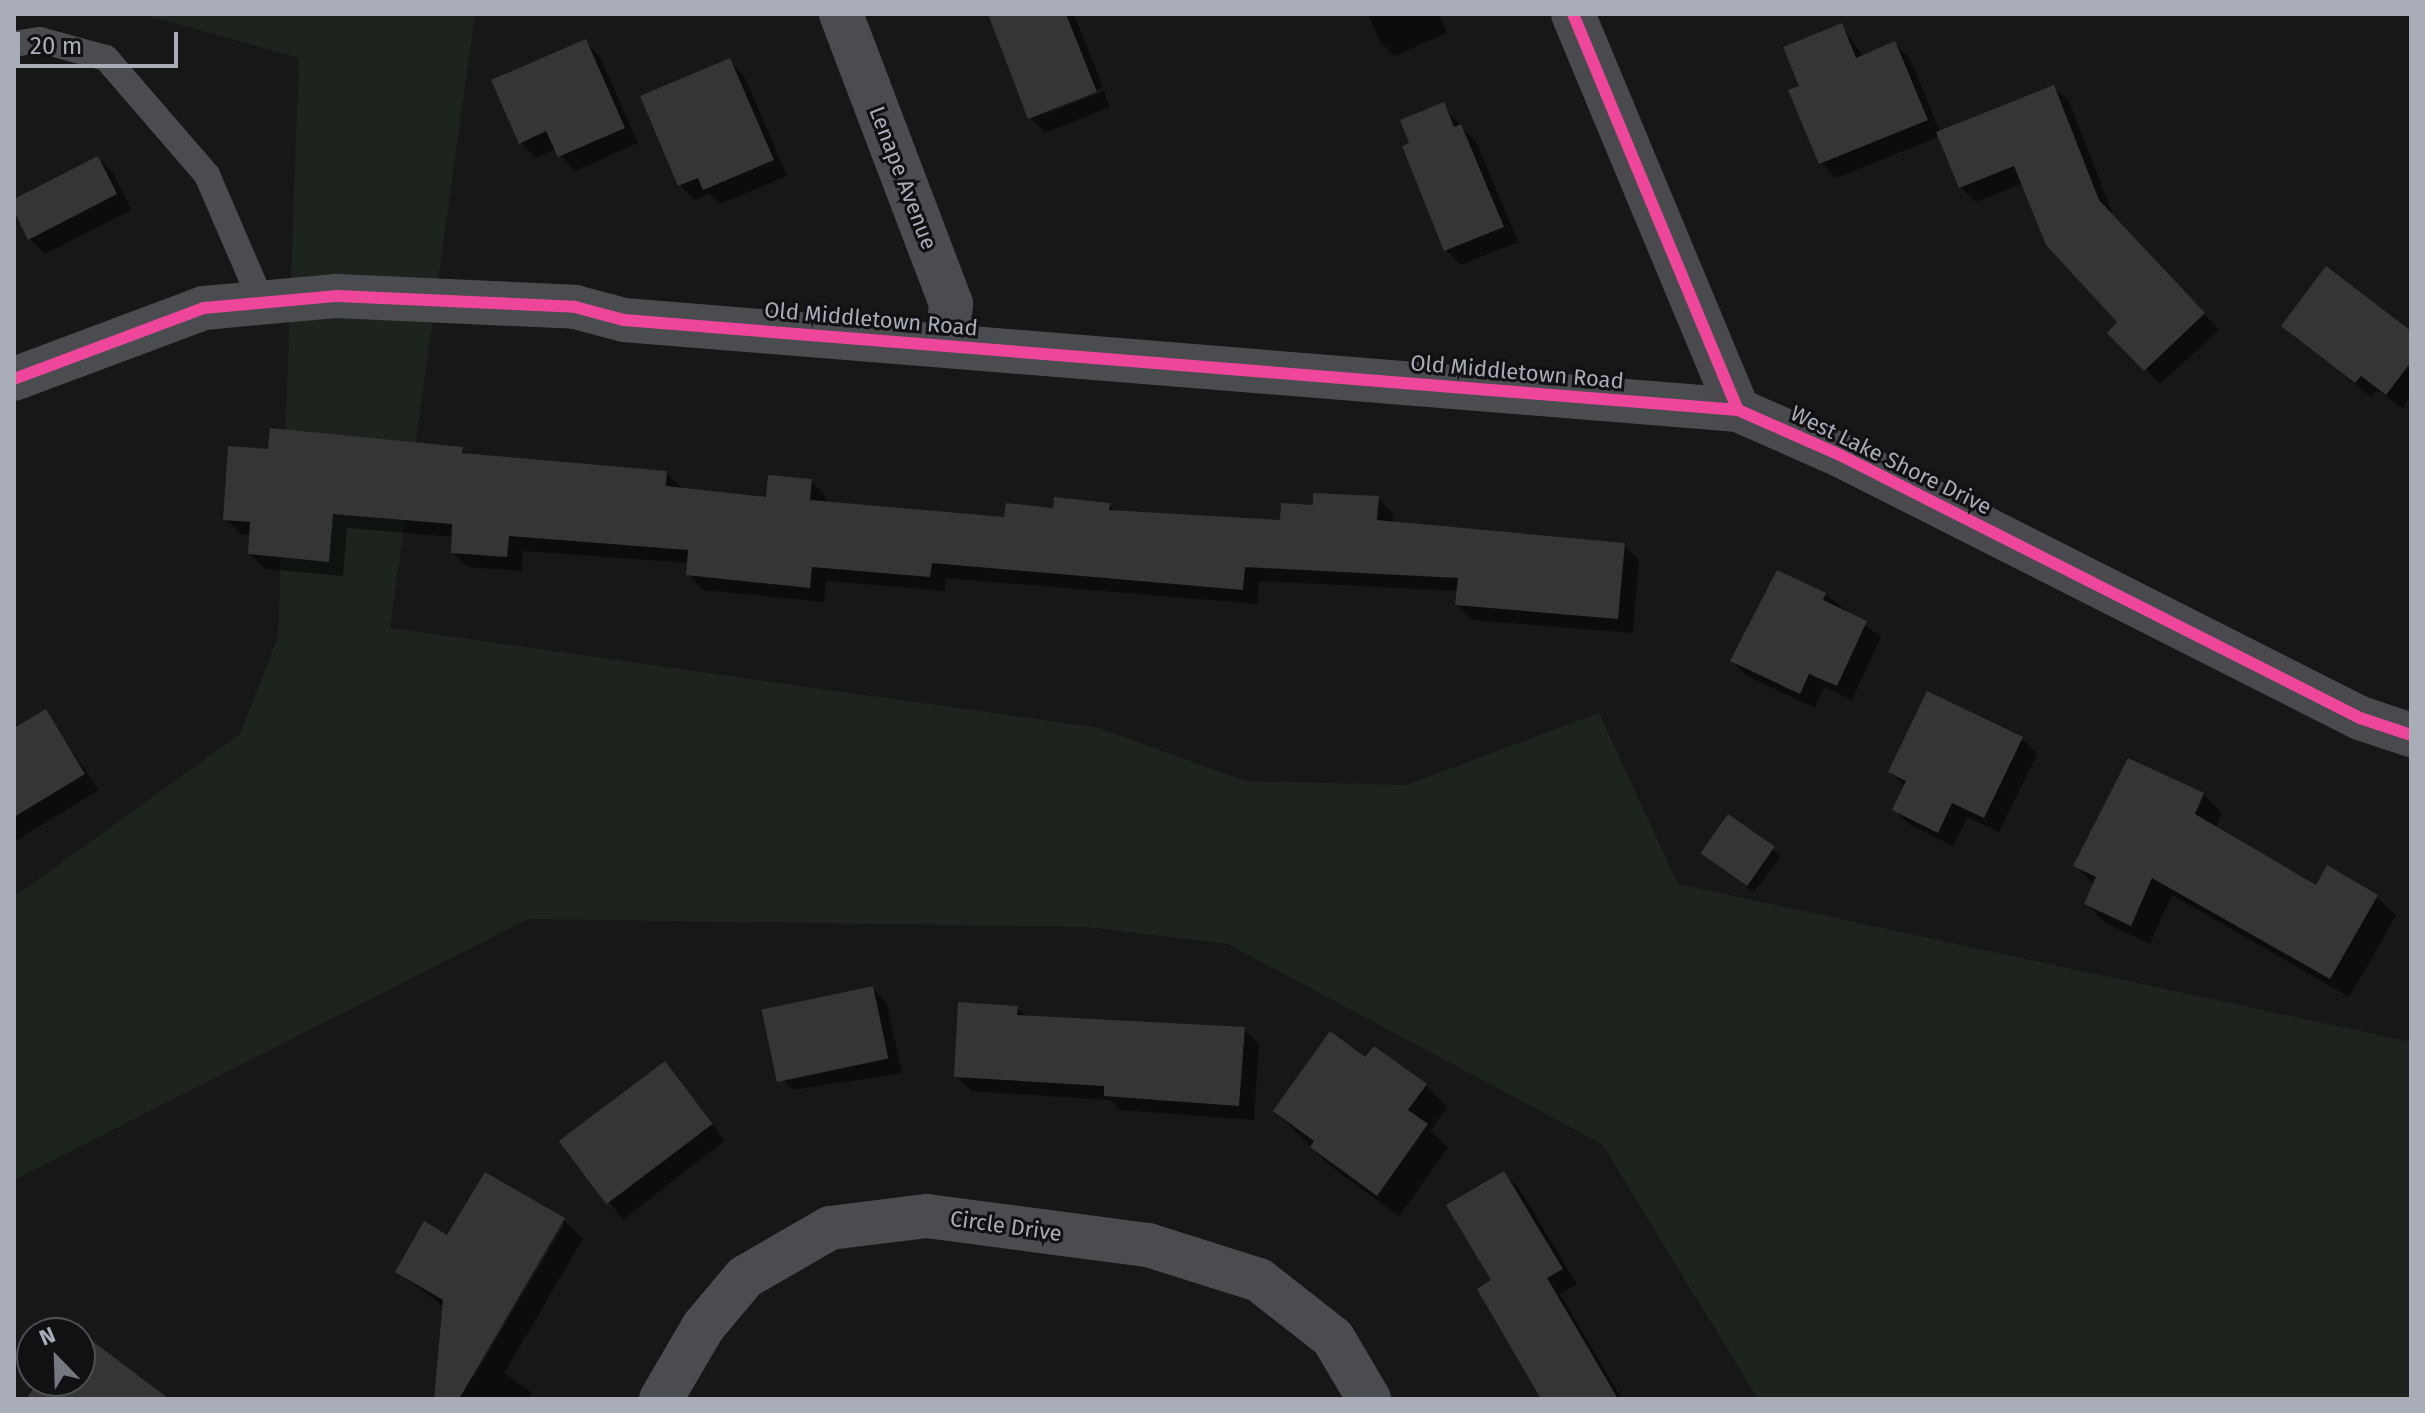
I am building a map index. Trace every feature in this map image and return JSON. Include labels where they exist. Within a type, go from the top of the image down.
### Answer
[{"type":"street","name":"Lenape Avenue","points":[[841,14],[951,304],[947,345]]},
{"type":"street","points":[[1573,14],[1738,410]]},
{"type":"street","name":"Old Middletown Road","points":[[14,379],[204,308],[337,296],[575,307],[624,320],[1738,410]]},
{"type":"street","name":"West Lake Shore Drive","points":[[1738,410],[1840,455],[2360,718],[2411,735]]},
{"type":"street","name":"Circle Drive","points":[[661,1399],[703,1327],[745,1277],[830,1228],[927,1216],[1148,1245],[1259,1280],[1333,1338],[1369,1399]]},
{"type":"lane","points":[[14,44],[40,40],[106,58],[207,175],[262,303]]},
{"type":"shaded area","points":[[142,14],[475,14],[390,628],[1099,728],[1245,781],[1406,785],[1599,713],[1678,884],[2411,1042],[2411,1399],[1758,1399],[1602,1144],[1228,944],[1087,927],[528,919],[14,1180],[14,897],[240,734],[278,637],[299,58]]},
{"type":"building","points":[[988,14],[1066,14],[1097,92],[1028,119]]},
{"type":"building","points":[[1842,23],[1856,58],[1895,41],[1928,120],[1819,164],[1788,90],[1799,86],[1783,47]]},
{"type":"building","points":[[586,39],[625,128],[558,157],[546,131],[519,144],[491,80]]},
{"type":"building","points":[[730,58],[774,160],[703,190],[698,178],[678,186],[640,96]]},
{"type":"building","points":[[2054,85],[2099,200],[2205,313],[2144,371],[2107,333],[2117,322],[2046,245],[2014,166],[1959,188],[1936,132]]},
{"type":"building","points":[[1444,102],[1454,127],[1461,124],[1504,227],[1444,251],[1402,146],[1409,143],[1400,120]]},
{"type":"building","points":[[98,156],[117,194],[28,240],[14,211],[14,199]]},
{"type":"building","points":[[2326,266],[2411,331],[2411,362],[2386,395],[2361,376],[2355,383],[2281,326]]},
{"type":"building","points":[[270,428],[463,447],[462,453],[667,471],[666,486],[766,497],[768,475],[812,479],[810,500],[1004,517],[1006,503],[1053,508],[1054,497],[1110,503],[1109,510],[1280,520],[1281,503],[1313,505],[1313,493],[1379,496],[1377,520],[1625,543],[1618,619],[1455,605],[1458,578],[1245,567],[1243,590],[932,563],[930,577],[812,567],[810,588],[686,575],[688,550],[509,536],[507,557],[451,553],[452,524],[333,514],[329,562],[248,554],[250,522],[223,520],[228,446],[268,449]]},
{"type":"building","points":[[1777,570],[1826,593],[1823,600],[1867,621],[1837,686],[1809,674],[1800,694],[1730,661]]},
{"type":"building","points":[[1927,691],[2023,737],[1984,818],[1952,803],[1938,833],[1892,810],[1906,781],[1888,772]]},
{"type":"building","points":[[46,709],[85,774],[14,817],[14,728]]},
{"type":"building","points":[[2128,758],[2204,793],[2195,814],[2316,885],[2327,865],[2378,895],[2330,979],[2152,878],[2131,926],[2084,904],[2096,877],[2073,866]]},
{"type":"building","points":[[1728,814],[1775,847],[1747,886],[1700,853]]},
{"type":"building","points":[[873,986],[888,1058],[777,1082],[761,1010]]},
{"type":"building","points":[[958,1002],[1018,1006],[1017,1015],[1245,1027],[1239,1106],[1104,1096],[1104,1086],[954,1077]]},
{"type":"building","points":[[1330,1031],[1365,1057],[1374,1046],[1427,1084],[1408,1110],[1428,1124],[1377,1196],[1310,1147],[1314,1141],[1273,1111]]},
{"type":"building","points":[[665,1061],[713,1124],[606,1204],[559,1141]]},
{"type":"building","points":[[1504,1171],[1563,1269],[1547,1278],[1618,1399],[1541,1399],[1477,1289],[1491,1280],[1446,1205]]},
{"type":"building","points":[[485,1172],[565,1218],[459,1399],[434,1399],[443,1300],[395,1272],[424,1221],[447,1235]]},
{"type":"building","points":[[96,1344],[169,1399],[26,1399],[96,1397]]},
{"type":"cycle path","points":[[1573,14],[1738,410],[1840,455],[2360,718],[2411,735]]},
{"type":"cycle path","points":[[14,379],[204,308],[337,296],[575,307],[624,320],[1738,410]]}]
